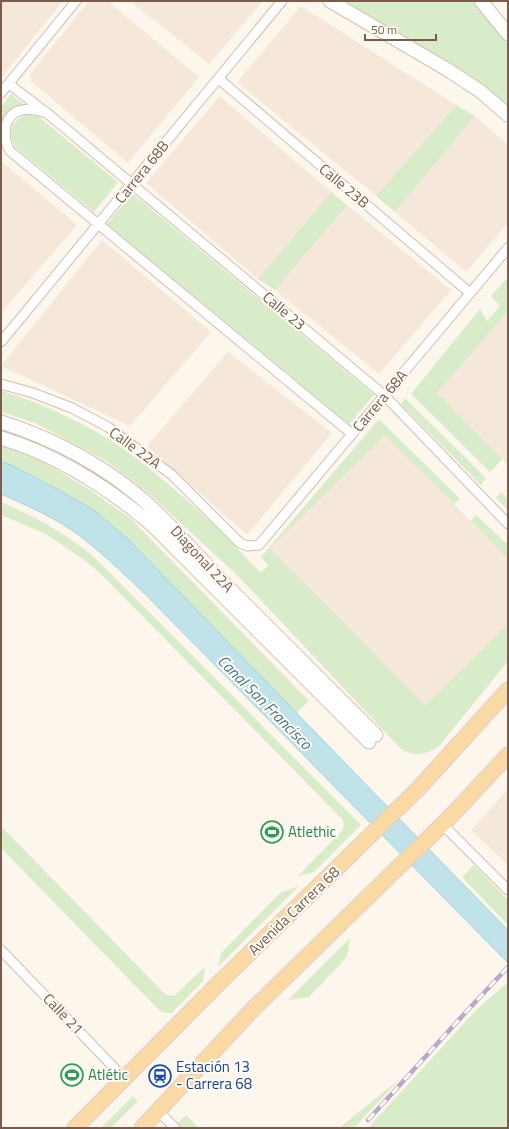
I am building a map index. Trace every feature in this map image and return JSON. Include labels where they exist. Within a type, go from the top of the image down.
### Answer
[{"type":"main road","name":"Avenida Carrera 68","points":[[76,1128],[220,982],[398,809],[445,760],[508,690]]},
{"type":"main road","points":[[142,1128],[253,1009],[403,863],[508,755]]},
{"type":"street","points":[[1,93],[76,1]]},
{"type":"street","name":"Carrera 68B","points":[[1,342],[282,1]]},
{"type":"street","points":[[330,1],[448,70],[480,91],[508,115]]},
{"type":"street","points":[[481,1],[508,34]]},
{"type":"street","name":"Calle 23B","points":[[219,79],[470,293]]},
{"type":"street","name":"Calle 23","points":[[9,84],[47,113],[385,396],[508,524]]},
{"type":"street","name":"Calle 23","points":[[47,113],[33,109],[21,110],[12,115],[6,124],[4,137],[6,145],[10,151],[352,434]]},
{"type":"street","name":"Carrera 68A","points":[[247,546],[259,545],[508,248]]},
{"type":"street","name":"Calle 22A","points":[[1,384],[33,393],[72,408],[108,427],[172,475],[240,543],[247,546]]},
{"type":"street","name":"Diagonal 22A","points":[[1,422],[62,447],[128,488],[150,505],[174,528],[217,576],[372,738],[151,524],[128,504],[73,469],[41,453],[1,438]]},
{"type":"street","points":[[442,824],[508,890]]},
{"type":"street","name":"Calle 21","points":[[1,950],[124,1078]]},
{"type":"street","points":[[158,1111],[175,1128]]},
{"type":"shaded area","points":[[1,1],[63,1],[1,78]]},
{"type":"shaded area","points":[[89,1],[108,1],[199,77],[128,163],[31,81],[30,74]]},
{"type":"shaded area","points":[[130,1],[263,1],[209,64]]},
{"type":"shaded area","points":[[301,6],[456,105],[376,196],[237,82]]},
{"type":"shaded area","points":[[220,96],[331,192],[258,279],[146,183]]},
{"type":"shaded area","points":[[475,116],[508,145],[508,223],[466,272],[395,212]]},
{"type":"shaded area","points":[[1,161],[77,225],[1,313]]},
{"type":"shaded area","points":[[347,205],[451,290],[379,374],[275,290]]},
{"type":"shaded area","points":[[102,240],[211,332],[130,426],[1,366]]},
{"type":"shaded area","points":[[508,311],[508,465],[437,393]]},
{"type":"shaded area","points":[[228,352],[332,433],[247,535],[147,446]]},
{"type":"shaded area","points":[[385,434],[508,559],[508,624],[425,705],[269,547]]},
{"type":"shaded area","points":[[508,789],[508,865],[471,830]]},
{"type":"green space","points":[[344,1],[474,1],[508,44],[508,106],[491,93]]},
{"type":"green space","points":[[11,94],[25,105],[11,110],[3,121],[1,131],[1,107]]},
{"type":"green space","points":[[456,105],[475,116],[395,212],[376,196]]},
{"type":"green space","points":[[25,115],[39,117],[118,182],[94,212],[15,147],[11,133],[12,128],[16,121]]},
{"type":"green space","points":[[331,192],[347,205],[275,290],[258,279]]},
{"type":"green space","points":[[132,193],[374,395],[349,424],[107,224]]},
{"type":"green space","points":[[508,277],[508,311],[437,393],[502,459],[490,472],[411,394],[480,309],[487,321],[500,306],[491,296]]},
{"type":"green space","points":[[1,391],[33,402],[84,425],[129,453],[166,482],[209,520],[261,573],[268,565],[261,557],[379,419],[460,499],[454,504],[385,435],[270,548],[425,705],[508,624],[508,661],[440,745],[426,753],[416,754],[406,752],[401,749],[238,576],[146,491],[105,460],[35,423],[1,412]]},
{"type":"green space","points":[[405,398],[486,478],[481,485],[401,404]]},
{"type":"green space","points":[[1,445],[32,456],[53,467],[93,492],[131,519],[309,701],[296,713],[129,540],[92,509],[11,465],[1,462]]},
{"type":"green space","points":[[501,492],[508,499],[508,510],[496,498]]},
{"type":"green space","points":[[1,502],[49,526],[93,556],[361,825],[314,872],[297,877],[342,831],[344,825],[342,819],[101,574],[87,562],[46,534],[1,515]]},
{"type":"green space","points":[[476,515],[508,545],[508,559],[471,521]]},
{"type":"green space","points":[[1,826],[166,995],[174,996],[205,967],[203,981],[172,1013],[160,1011],[1,848]]},
{"type":"green space","points":[[474,865],[508,900],[508,925],[462,877]]},
{"type":"green space","points":[[299,886],[218,967],[221,953],[280,893]]},
{"type":"green space","points":[[350,938],[347,957],[309,997],[288,1000]]},
{"type":"green space","points":[[508,982],[508,1128],[368,1128],[476,1010]]},
{"type":"green space","points":[[401,1078],[354,1128],[339,1128]]},
{"type":"green space","points":[[133,1096],[138,1101],[111,1128],[101,1128]]},
{"type":"green space","points":[[186,1115],[199,1128],[182,1128],[178,1123]]},
{"type":"water","name":"Canal San Francisco","points":[[1,462],[11,465],[92,509],[129,540],[508,930],[508,963],[142,591],[88,542],[71,530],[42,513],[1,494]]},
{"type":"railway","points":[[368,1120],[508,967]]},
{"type":"place","name":"Atlethic","points":[[272,832]]},
{"type":"place","name":"Atlétic","points":[[72,1075]]},
{"type":"place","name":"Estación 13 - Carrera 68","points":[[160,1076]]}]
